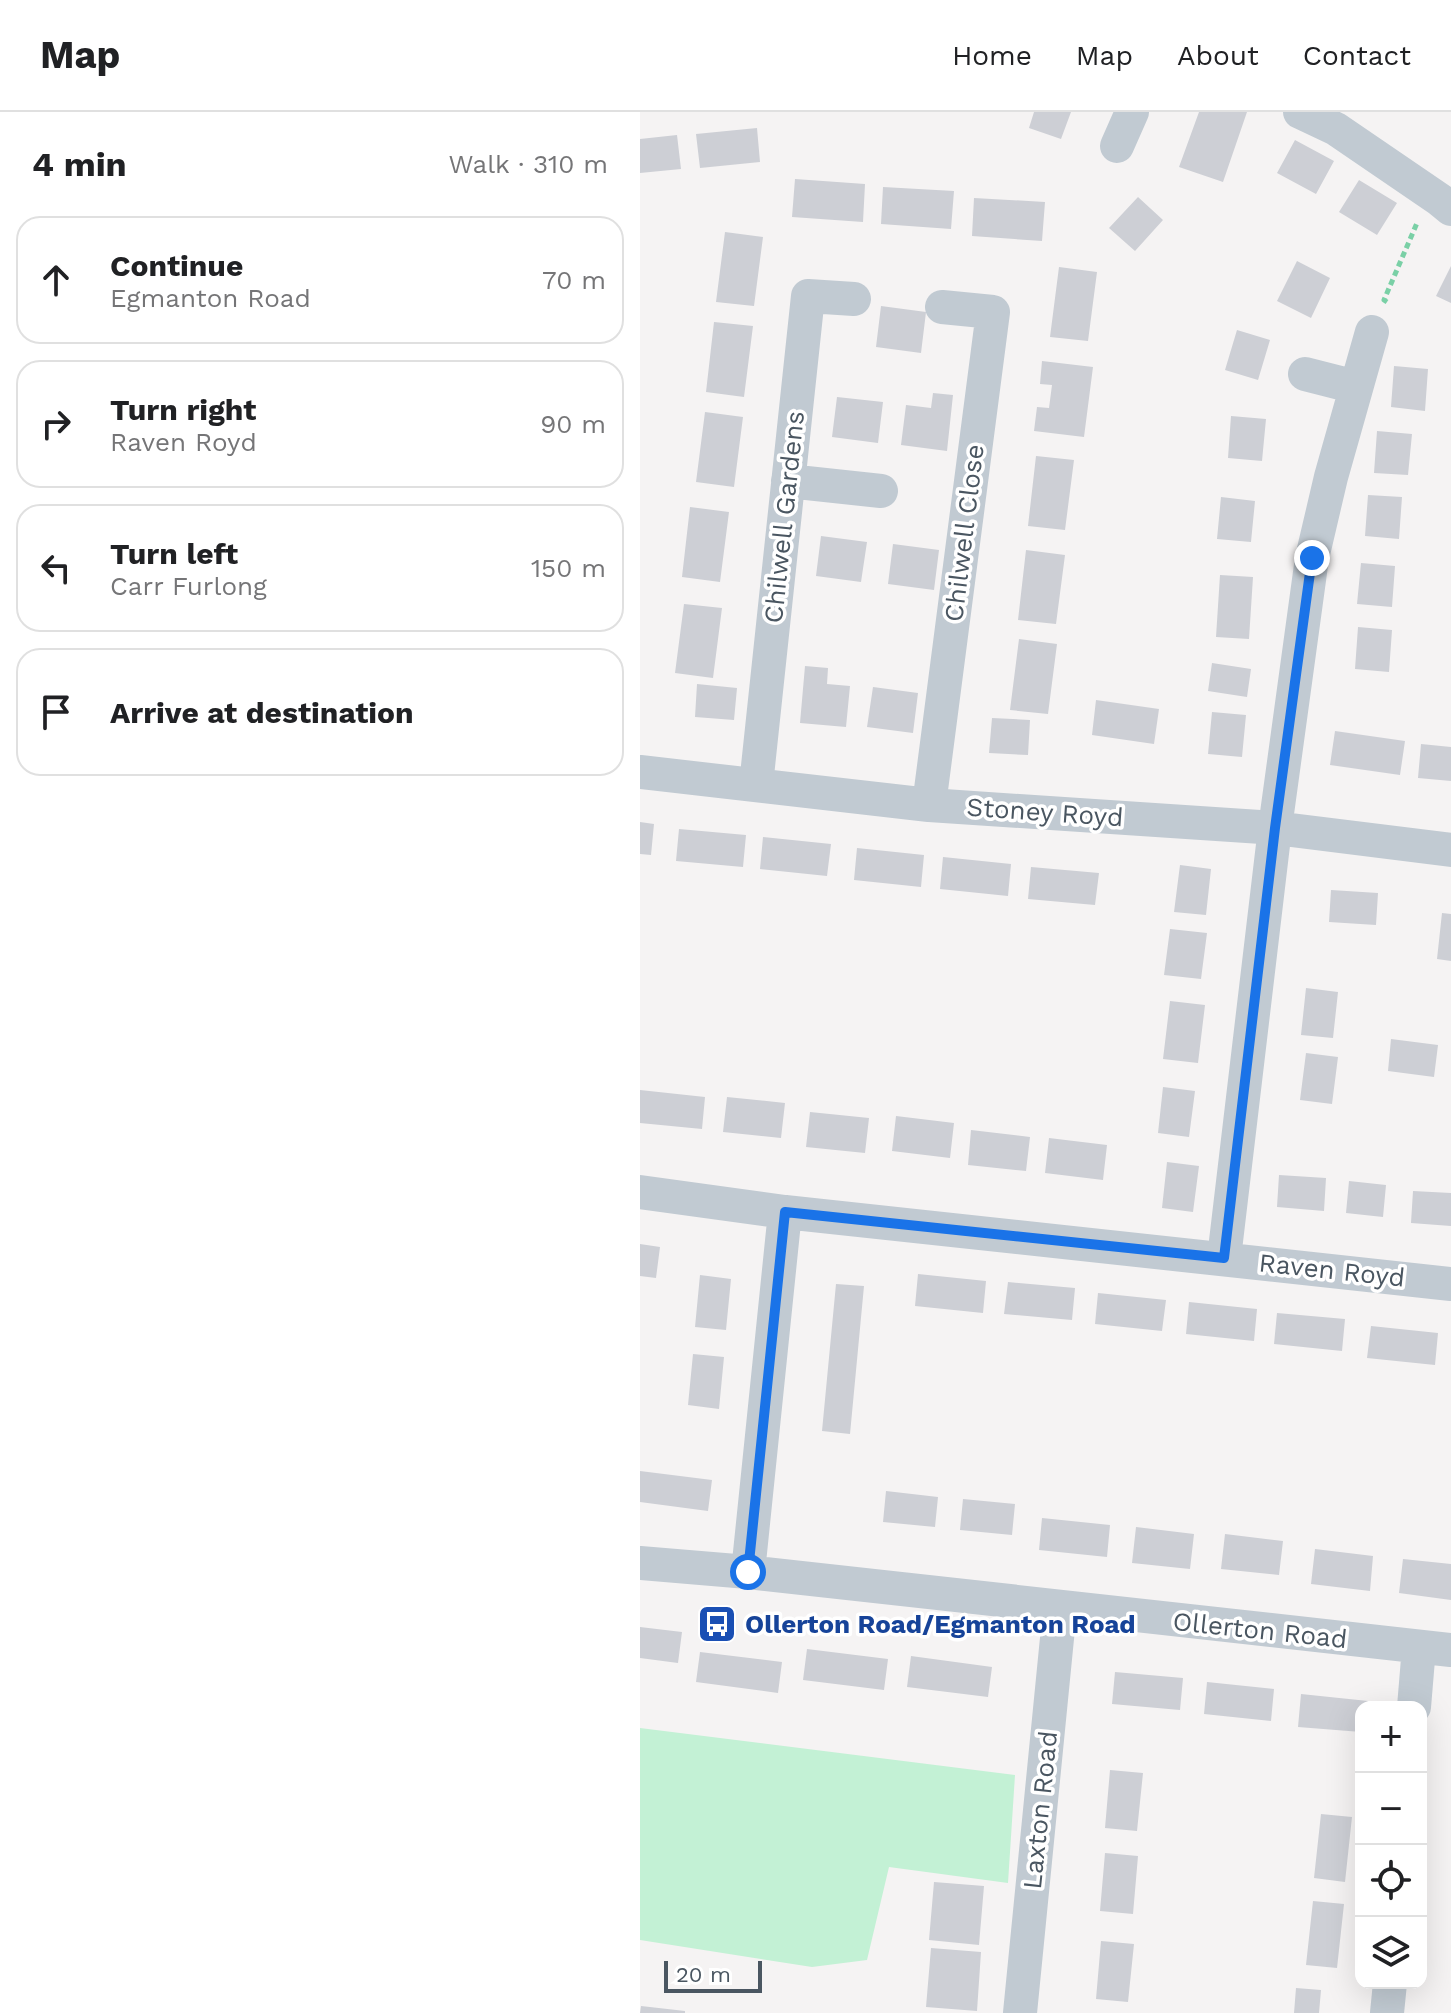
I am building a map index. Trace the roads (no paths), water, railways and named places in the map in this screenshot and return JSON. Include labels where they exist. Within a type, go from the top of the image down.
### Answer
[{"type":"street","points":[[1117,146],[1132,112]]},
{"type":"street","points":[[1300,112],[1336,129],[1441,201]]},
{"type":"street","name":"Chilwell Gardens","points":[[756,785],[808,296],[854,299]]},
{"type":"street","name":"Chilwell Close","points":[[929,805],[993,312],[942,307]]},
{"type":"street","points":[[1224,1258],[1275,828],[1312,558],[1331,477],[1372,332]]},
{"type":"street","points":[[1305,374],[1356,387]]},
{"type":"street","points":[[788,481],[881,491]]},
{"type":"street","name":"Stoney Royd","points":[[640,772],[929,805],[1275,828],[1451,850]]},
{"type":"street","name":"Raven Royd","points":[[640,1192],[785,1212],[1451,1284]]},
{"type":"street","points":[[748,1572],[785,1212]]},
{"type":"street","name":"Ollerton Road","points":[[640,1563],[748,1572],[1435,1649]]},
{"type":"street","name":"Laxton Road","points":[[1020,2013],[1060,1608]]},
{"type":"street","points":[[1416,1701],[1435,1649]]},
{"type":"street","points":[[1387,2013],[1389,1989]]},
{"type":"place","name":"Ollerton Road/Egmanton Road","points":[[717,1624]]}]
